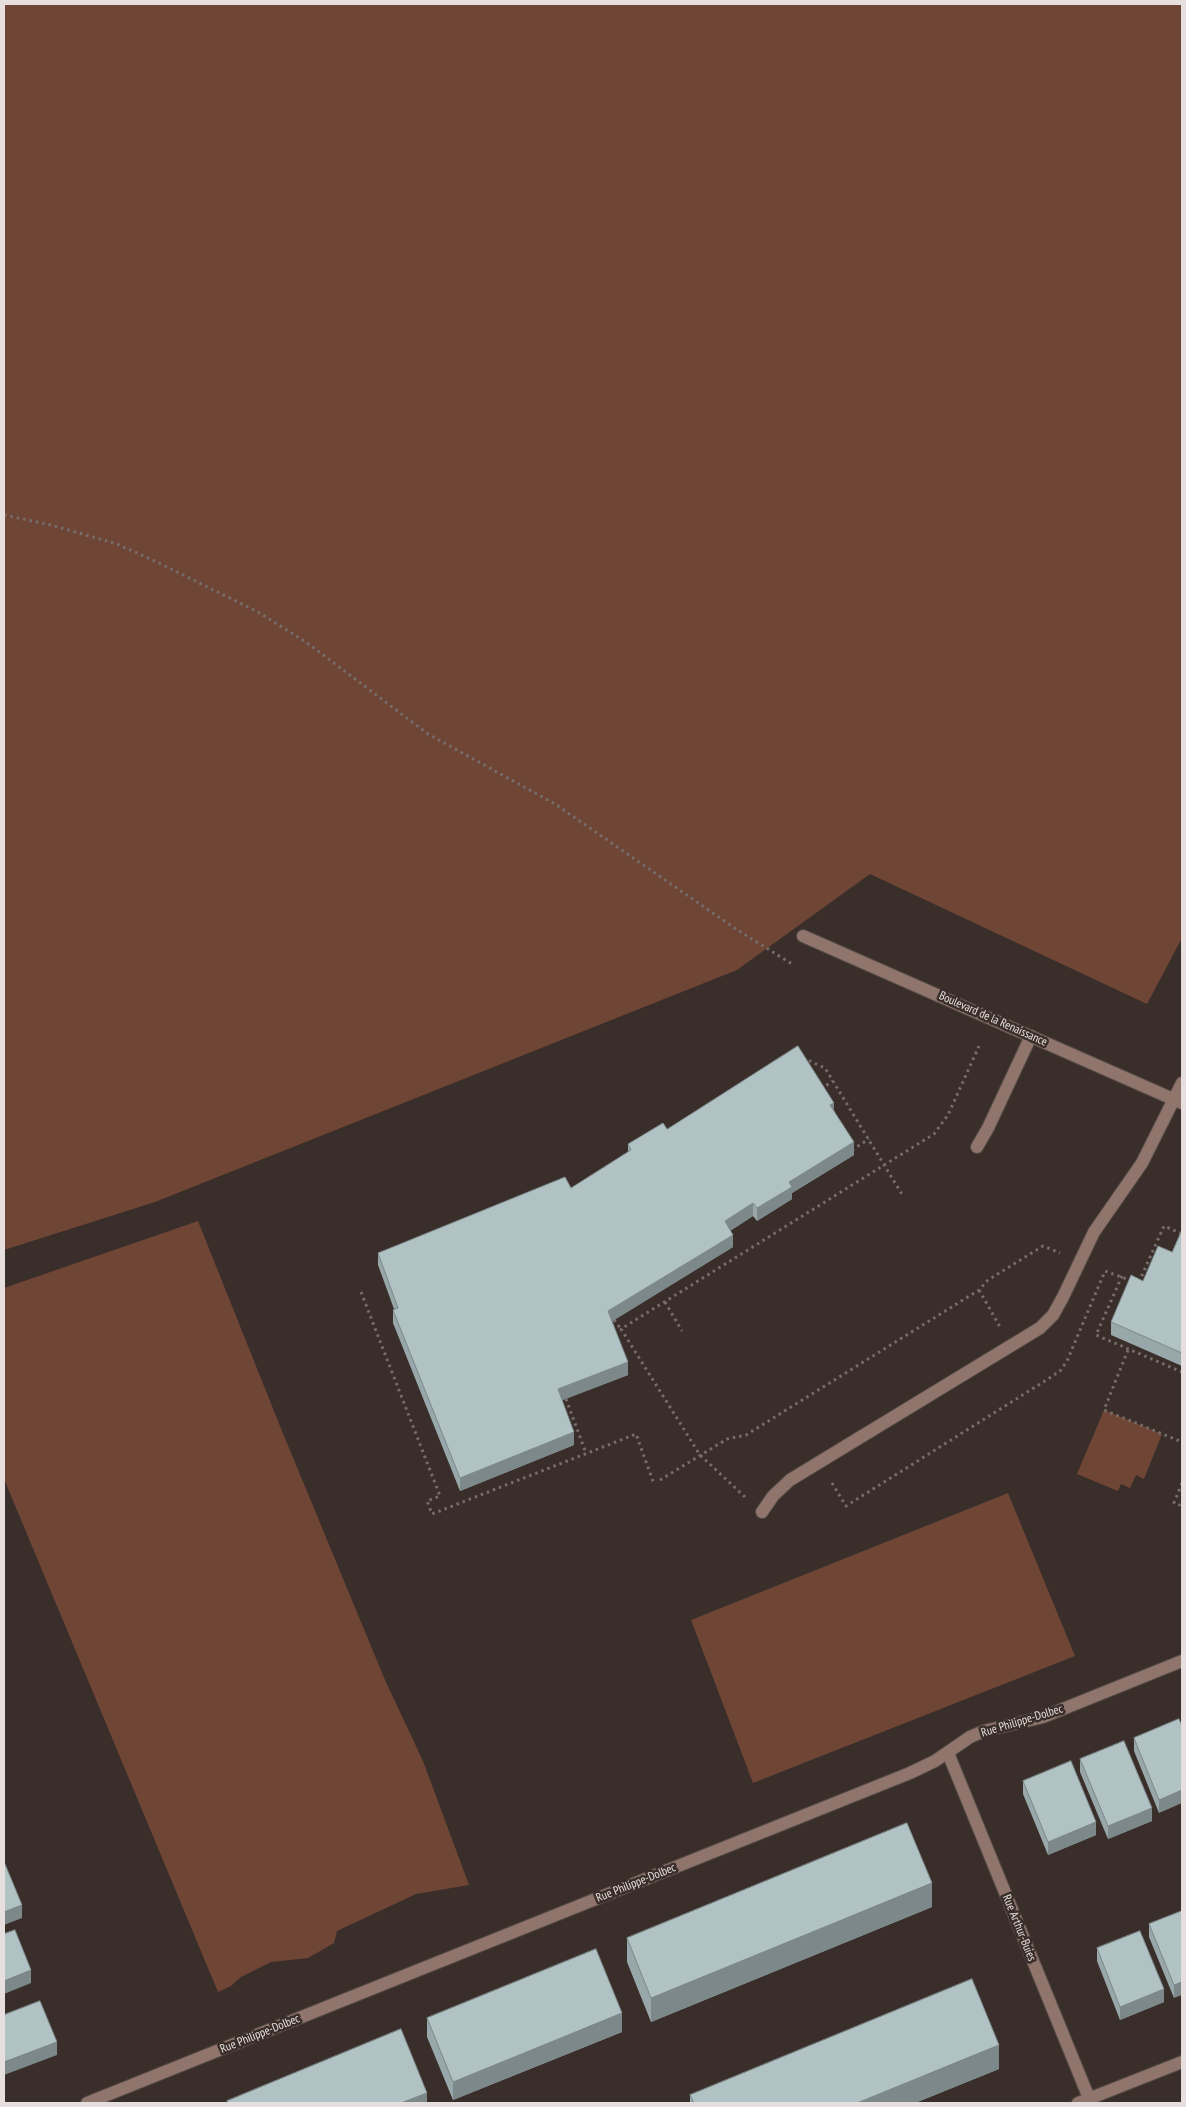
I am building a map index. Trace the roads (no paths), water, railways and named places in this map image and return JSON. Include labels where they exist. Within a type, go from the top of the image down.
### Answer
[{"type":"street","name":"Boulevard de la Renaissance","points":[[804,936],[1178,1101]]},
{"type":"street","points":[[977,1146],[988,1128],[1031,1036]]},
{"type":"street","points":[[762,1512],[773,1496],[790,1480],[1040,1328],[1053,1315],[1094,1232],[1142,1163],[1178,1101],[1182,1084]]},
{"type":"street","name":"Rue Philippe-Dolbec","points":[[87,2103],[900,1776],[948,1753],[970,1737],[984,1731],[1044,1717],[1182,1661]]},
{"type":"street","name":"Rue Arthur-Buies","points":[[948,1753],[1086,2102]]},
{"type":"street","points":[[1086,2102],[1182,2062]]}]
